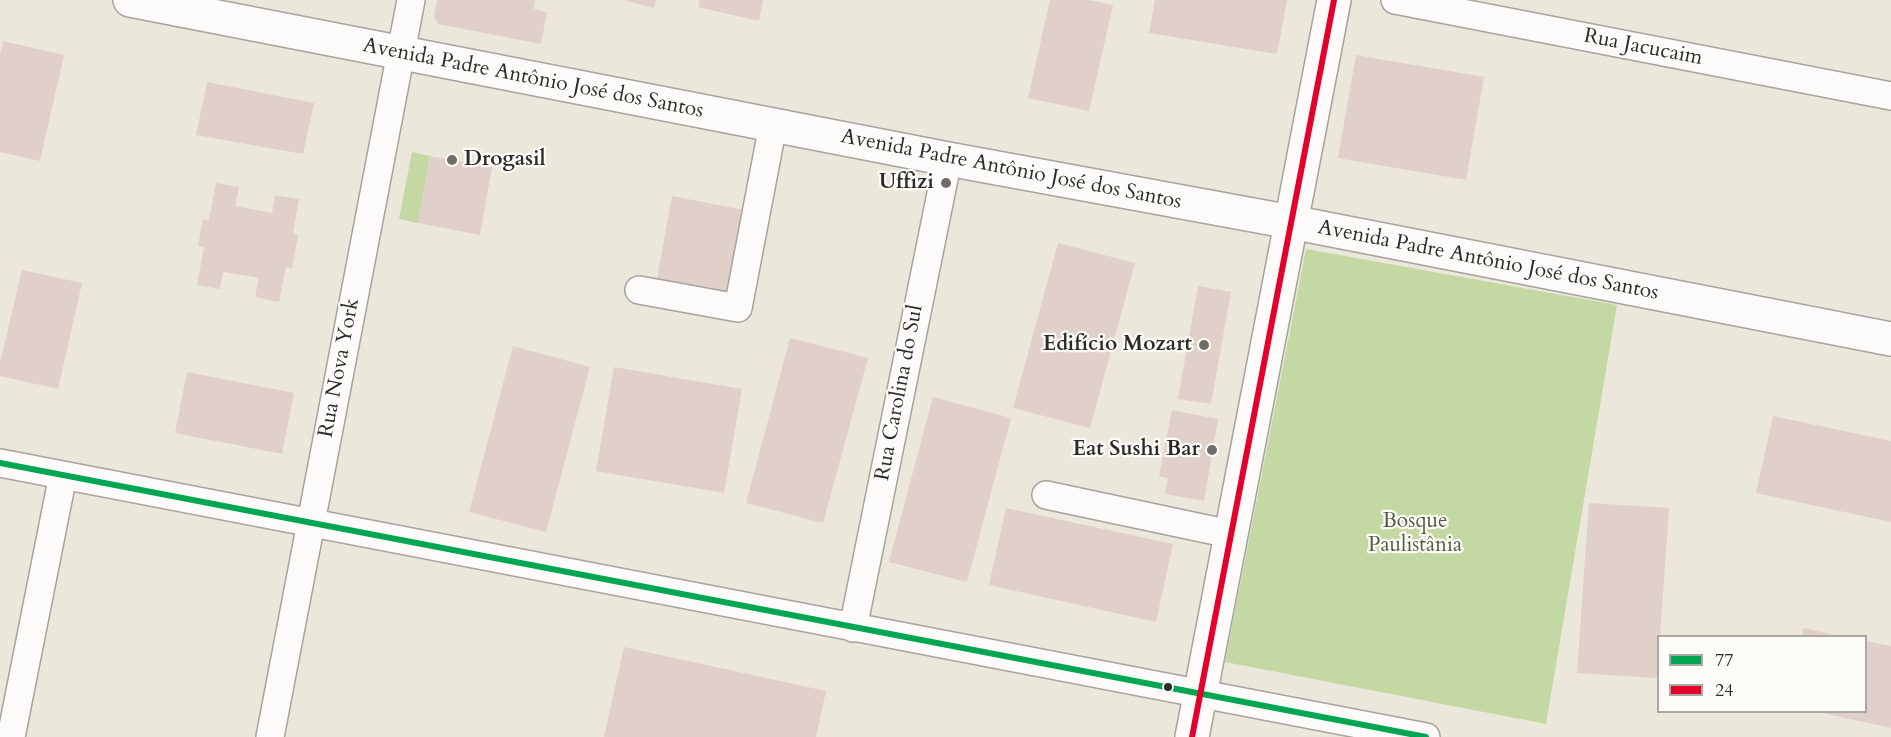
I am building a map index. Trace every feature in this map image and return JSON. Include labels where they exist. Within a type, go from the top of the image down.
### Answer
[{"type":"street","name":"Avenida Padre Antônio José dos Santos","points":[[130,0],[1891,339]]},
{"type":"street","name":"Rua Nova York","points":[[270,737],[411,0]]},
{"type":"street","points":[[1192,737],[1334,0]]},
{"type":"street","name":"Rua Jacucaim","points":[[1395,0],[1891,96]]},
{"type":"street","points":[[639,290],[738,308],[773,125]]},
{"type":"street","name":"Rua Carolina do Sul","points":[[853,628],[948,159]]},
{"type":"street","points":[[0,463],[1426,737]]},
{"type":"street","points":[[11,737],[63,475]]},
{"type":"street","points":[[1046,495],[1230,534]]},
{"type":"green space","points":[[412,152],[430,156],[418,223],[399,219]]},
{"type":"green space","name":"Bosque Paulistânia","points":[[1306,249],[1617,305],[1546,724],[1225,662]]},
{"type":"building","points":[[437,0],[535,0],[534,9],[547,12],[541,44],[438,24],[434,17]]},
{"type":"building","points":[[624,0],[656,0],[654,8]]},
{"type":"building","points":[[700,0],[763,0],[759,21],[698,7]]},
{"type":"building","points":[[1050,0],[1089,0],[1113,5],[1089,111],[1028,98]]},
{"type":"building","points":[[1155,0],[1287,0],[1277,54],[1149,33]]},
{"type":"building","points":[[3,41],[64,55],[40,161],[0,152],[0,55]]},
{"type":"building","points":[[1356,55],[1484,77],[1466,180],[1338,158]]},
{"type":"building","points":[[207,82],[314,103],[303,154],[196,135]]},
{"type":"building","points":[[430,156],[492,167],[480,235],[418,223]]},
{"type":"building","points":[[216,183],[239,187],[235,206],[272,213],[275,195],[299,199],[293,233],[298,235],[292,268],[286,267],[279,302],[255,297],[259,278],[223,272],[220,289],[197,285],[204,247],[198,246],[203,219],[209,220]]},
{"type":"building","points":[[672,196],[744,210],[727,297],[656,284]]},
{"type":"building","points":[[1058,243],[1135,263],[1090,428],[1013,408]]},
{"type":"building","points":[[22,270],[82,283],[58,389],[0,376],[0,363]]},
{"type":"building","name":"Edifício Mozart","points":[[1198,286],[1231,292],[1211,404],[1178,399]]},
{"type":"building","points":[[790,338],[868,358],[823,523],[746,503]]},
{"type":"building","points":[[513,346],[590,367],[546,532],[469,512]]},
{"type":"building","points":[[614,367],[742,389],[724,493],[596,471]]},
{"type":"building","points":[[187,372],[294,393],[282,454],[175,433]]},
{"type":"building","points":[[933,397],[1011,418],[967,582],[889,562]]},
{"type":"building","points":[[1172,410],[1218,419],[1204,501],[1165,494],[1168,478],[1159,476]]},
{"type":"building","points":[[1773,416],[1891,441],[1891,522],[1756,493]]},
{"type":"building","points":[[1589,503],[1669,508],[1660,635],[1657,635],[1657,678],[1577,673]]},
{"type":"building","points":[[1006,508],[1173,544],[1156,622],[989,585]]},
{"type":"building","points":[[1804,628],[1836,635],[1802,635]]},
{"type":"building","points":[[1867,641],[1891,646],[1891,728],[1823,713],[1867,713]]},
{"type":"building","points":[[624,647],[826,691],[816,737],[604,737]]},
{"type":"transit line","name":"24","points":[[1192,737],[1334,0]]},
{"type":"transit line","name":"77","points":[[0,463],[1426,737]]},
{"type":"place","name":"Drogasil","points":[[452,160]]},
{"type":"place","name":"Uffizi","points":[[946,183]]},
{"type":"place","name":"Edifício Mozart","points":[[1204,345]]},
{"type":"place","name":"Eat Sushi Bar","points":[[1212,450]]}]
